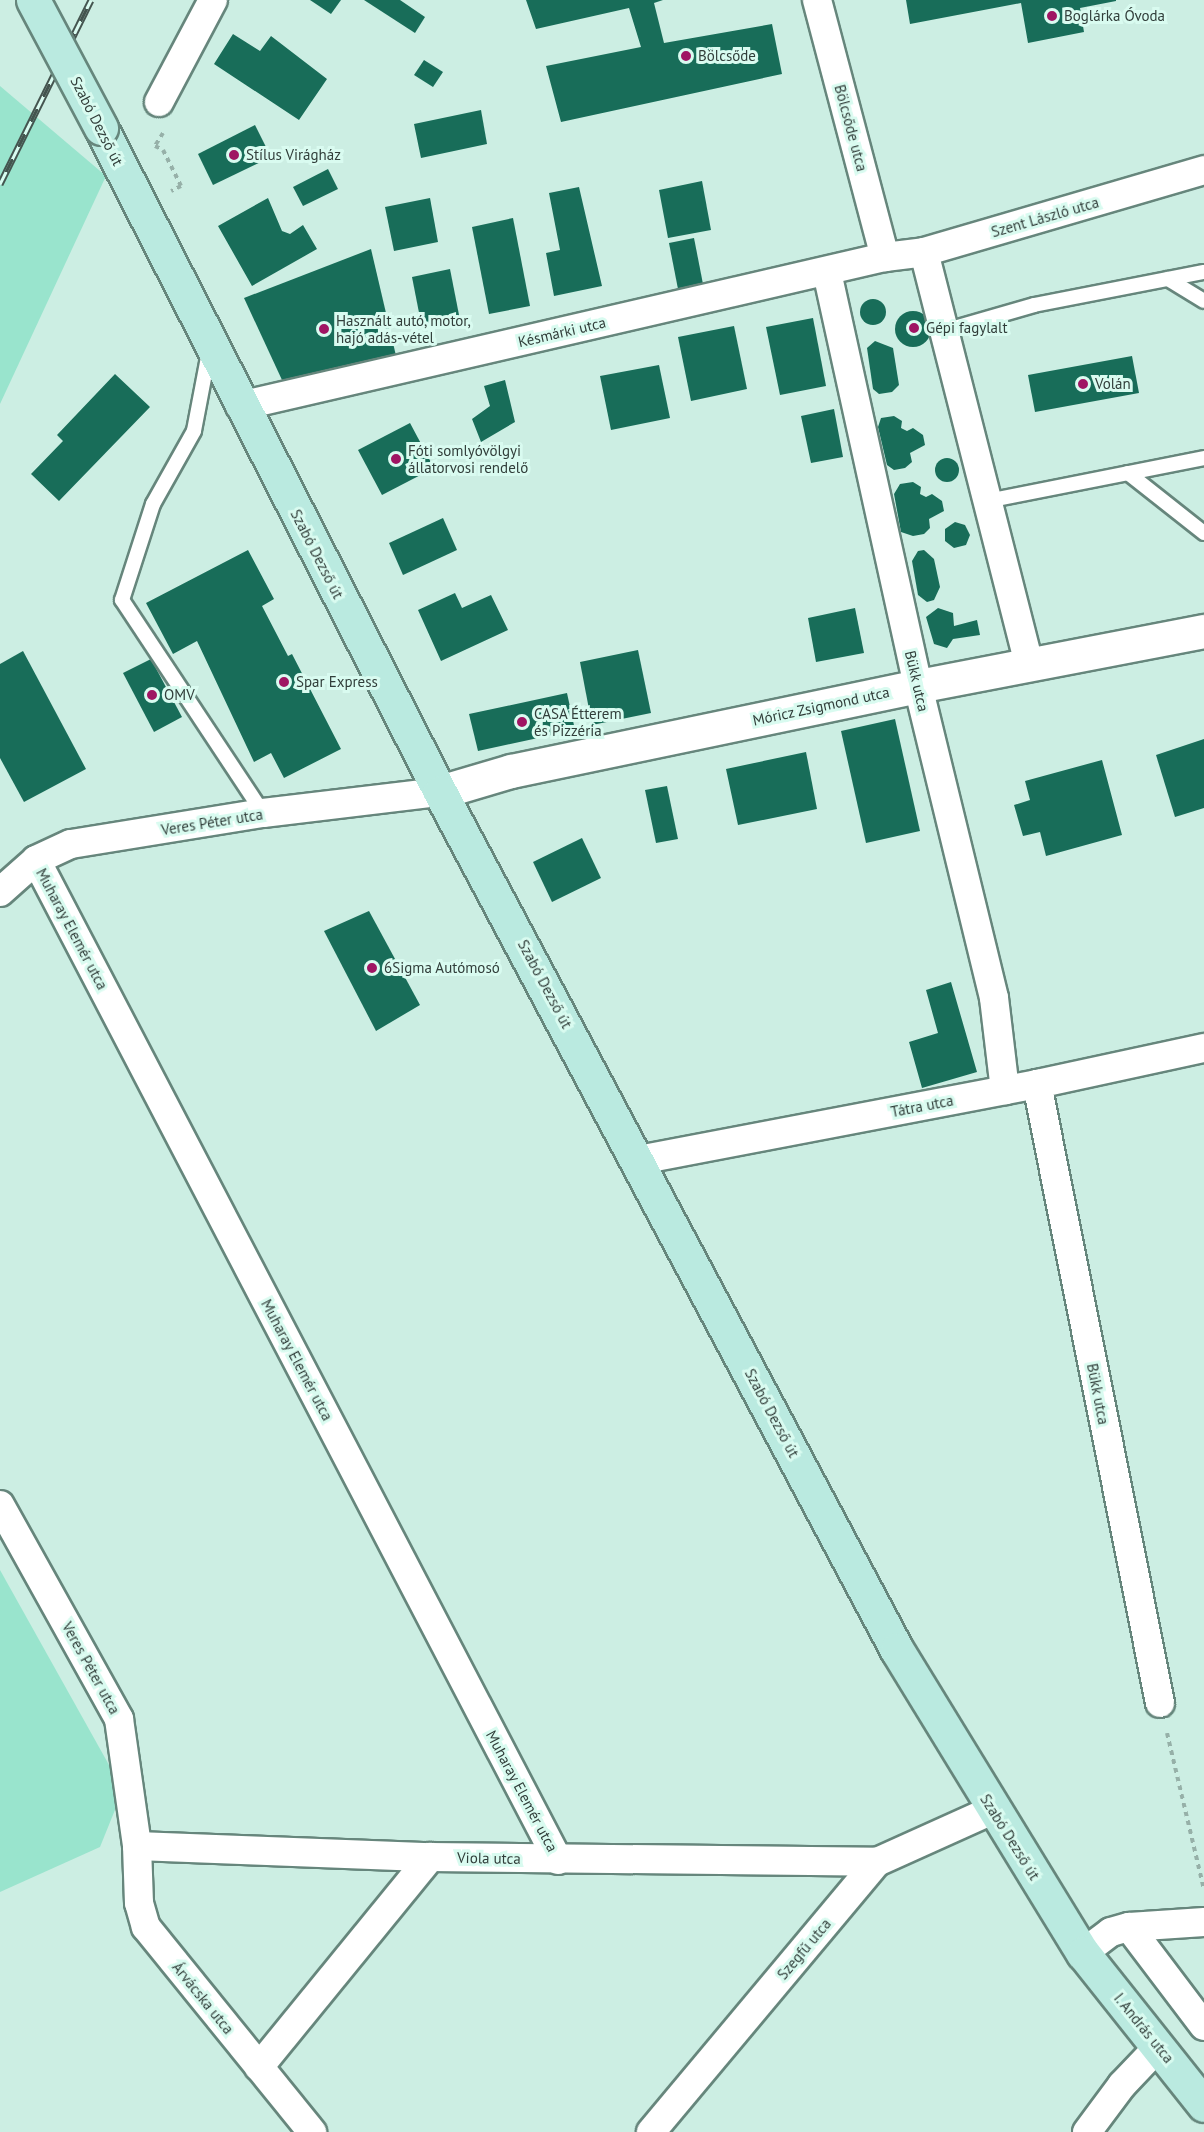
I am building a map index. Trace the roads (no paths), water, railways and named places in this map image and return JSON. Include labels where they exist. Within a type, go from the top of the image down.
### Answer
[{"type":"main road","name":"Szabó Dezső út","points":[[33,0],[101,128],[240,406],[440,792],[639,1160],[897,1650],[992,1810],[1083,1953]]},
{"type":"main road","name":"I. András utca","points":[[1083,1953],[1204,2105]]},
{"type":"street","points":[[159,102],[213,0]]},
{"type":"street","name":"Bölcsőde utca","points":[[817,0],[885,256]]},
{"type":"street","name":"Szent László utca","points":[[885,256],[924,252],[1204,170]]},
{"type":"street","points":[[924,252],[1030,667]]},
{"type":"street","name":"Késmárki utca","points":[[240,406],[827,272],[885,256]]},
{"type":"street","name":"Bükk utca","points":[[827,272],[918,686],[994,998],[1005,1090]]},
{"type":"street","name":"Móricz Zsigmond utca","points":[[440,792],[511,771],[918,686],[1030,667],[1204,631]]},
{"type":"street","name":"Veres Péter utca","points":[[0,892],[36,860],[71,844],[262,813],[440,792]]},
{"type":"street","name":"Muharay Elemér utca","points":[[36,860],[558,1860]]},
{"type":"street","name":"Tátra utca","points":[[639,1160],[1037,1084],[1204,1048]]},
{"type":"street","name":"Bükk utca","points":[[1037,1084],[1160,1703]]},
{"type":"street","name":"Veres Péter utca","points":[[0,1505],[119,1719],[137,1846]]},
{"type":"street","name":"Szegfű utca","points":[[651,2132],[877,1862],[992,1810]]},
{"type":"street","name":"Viola utca","points":[[137,1846],[558,1860],[877,1862]]},
{"type":"street","name":"Árvácska utca","points":[[137,1846],[139,1903],[146,1927],[312,2132]]},
{"type":"street","points":[[259,2067],[429,1857]]},
{"type":"street","points":[[1083,1953],[1111,1932],[1129,1927],[1204,1922]]},
{"type":"street","points":[[1129,1927],[1204,2026]]},
{"type":"street","points":[[1087,2132],[1122,2085],[1159,2046]]},
{"type":"lane","points":[[944,331],[1034,305],[1204,272]]},
{"type":"lane","points":[[1168,279],[1204,301]]},
{"type":"lane","points":[[210,347],[194,431],[153,504],[122,600],[262,813]]},
{"type":"lane","points":[[987,501],[1204,458]]},
{"type":"lane","points":[[1128,473],[1204,532]]},
{"type":"railway","points":[[0,184],[91,0]]},
{"type":"place","name":"Boglárka Óvoda","points":[[1052,16]]},
{"type":"place","name":"Bölcsőde","points":[[686,56]]},
{"type":"place","name":"Stílus Virágház","points":[[234,155]]},
{"type":"place","name":"Gépi fagylalt","points":[[914,328]]},
{"type":"place","name":"Használt autó, motor, hajó adás-vétel","points":[[324,329]]},
{"type":"place","name":"Volán","points":[[1083,384]]},
{"type":"place","name":"Fóti somlyóvölgyi állatorvosi rendelő","points":[[396,459]]},
{"type":"place","name":"Spar Express","points":[[284,682]]},
{"type":"place","name":"OMV","points":[[152,695]]},
{"type":"place","name":"CASA Étterem és Pizzéria","points":[[522,722]]},
{"type":"place","name":"6Sigma Autómosó","points":[[372,968]]}]
